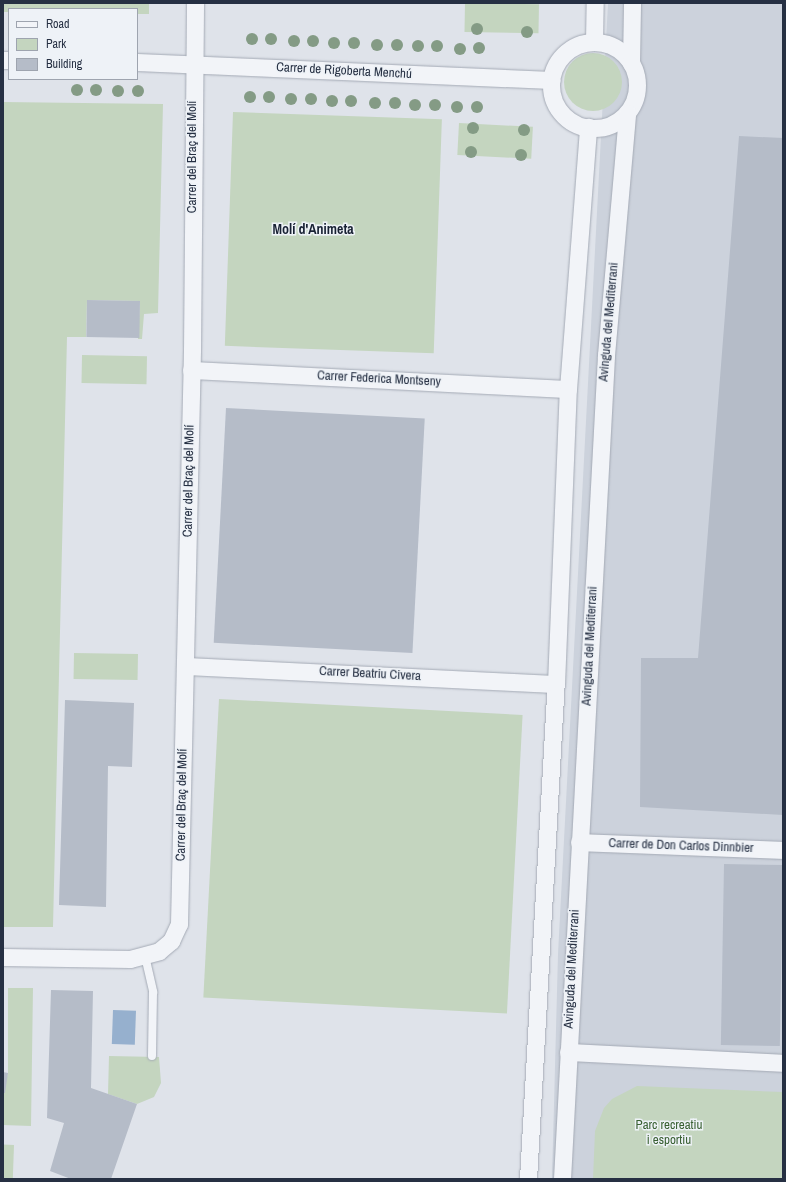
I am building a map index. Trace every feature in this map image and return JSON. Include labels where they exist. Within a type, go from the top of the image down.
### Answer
[{"type":"street","name":"Carrer del Braç del Molí","points":[[152,953],[171,941],[179,924],[191,370],[192,63],[195,3]]},
{"type":"street","points":[[594,42],[595,3]]},
{"type":"street","points":[[631,63],[616,48],[594,42],[583,43],[565,53],[558,61],[552,80],[557,106],[576,123],[588,127],[605,126],[627,113],[637,89],[631,63],[632,3]]},
{"type":"street","name":"Carrer de Rigoberta Menchú","points":[[138,62],[192,63],[552,80]]},
{"type":"street","name":"Avinguda del Mediterrani","points":[[562,1179],[606,354],[627,113]]},
{"type":"street","points":[[528,1179],[556,684],[568,389],[588,127]]},
{"type":"street","name":"Carrer Federica Montseny","points":[[191,370],[568,389]]},
{"type":"street","name":"Carrer Beatriu Civera","points":[[184,666],[556,684]]},
{"type":"street","name":"Carrer de Don Carlos Dinnbier","points":[[579,842],[783,850]]},
{"type":"street","points":[[3,957],[130,959],[152,953]]},
{"type":"street","points":[[568,1052],[783,1063]]},
{"type":"lane","points":[[152,953],[152,1056]]},
{"type":"shaded area","points":[[608,3],[783,3],[783,1179],[552,1179],[558,954]]},
{"type":"green space","points":[[3,3],[149,3],[149,14],[138,14],[138,8],[8,8],[8,12],[3,12]]},
{"type":"green space","points":[[465,3],[539,4],[538,33],[464,32]]},
{"type":"green space","points":[[593,53],[604,55],[617,66],[620,71],[622,82],[620,93],[609,106],[604,109],[593,111],[582,109],[569,98],[566,93],[564,82],[566,71],[577,58],[582,55]]},
{"type":"green space","points":[[3,102],[163,104],[158,313],[144,314],[142,339],[138,339],[140,301],[87,300],[86,337],[67,337],[53,927],[3,927]]},
{"type":"green space","points":[[233,112],[442,119],[434,353],[225,346]]},
{"type":"green space","points":[[459,123],[533,127],[531,159],[457,155]]},
{"type":"green space","points":[[82,355],[147,356],[147,384],[82,383]]},
{"type":"green space","points":[[74,653],[138,654],[138,680],[74,679]]},
{"type":"green space","points":[[219,699],[523,715],[507,1014],[203,998]]},
{"type":"green space","points":[[8,988],[33,988],[31,1126],[3,1125],[3,1093],[8,1073]]},
{"type":"green space","points":[[109,1056],[159,1057],[161,1083],[154,1097],[137,1104],[108,1094]]},
{"type":"green space","name":"Parc recreatiu i esportiu","points":[[637,1086],[783,1092],[783,1179],[593,1179],[595,1131],[604,1108],[612,1099]]},
{"type":"green space","points":[[3,1145],[14,1145],[13,1179],[3,1179]]},
{"type":"water","points":[[113,1010],[136,1011],[135,1045],[112,1044]]},
{"type":"building","points":[[739,136],[783,138],[783,815],[640,807],[641,658],[698,658]]},
{"type":"building","points":[[87,300],[140,301],[139,338],[86,337]]},
{"type":"building","points":[[226,408],[425,418],[412,653],[214,643]]},
{"type":"building","points":[[65,700],[134,703],[132,767],[108,766],[106,907],[59,905]]},
{"type":"building","points":[[724,864],[783,865],[780,1046],[721,1045]]},
{"type":"building","points":[[51,990],[93,991],[91,1088],[137,1104],[111,1179],[71,1179],[50,1171],[64,1123],[47,1118]]},
{"type":"building","points":[[3,1072],[8,1073],[5,1093],[3,1093]]},
{"type":"district","name":"Molí d'Animeta","points":[[313,229]]}]
